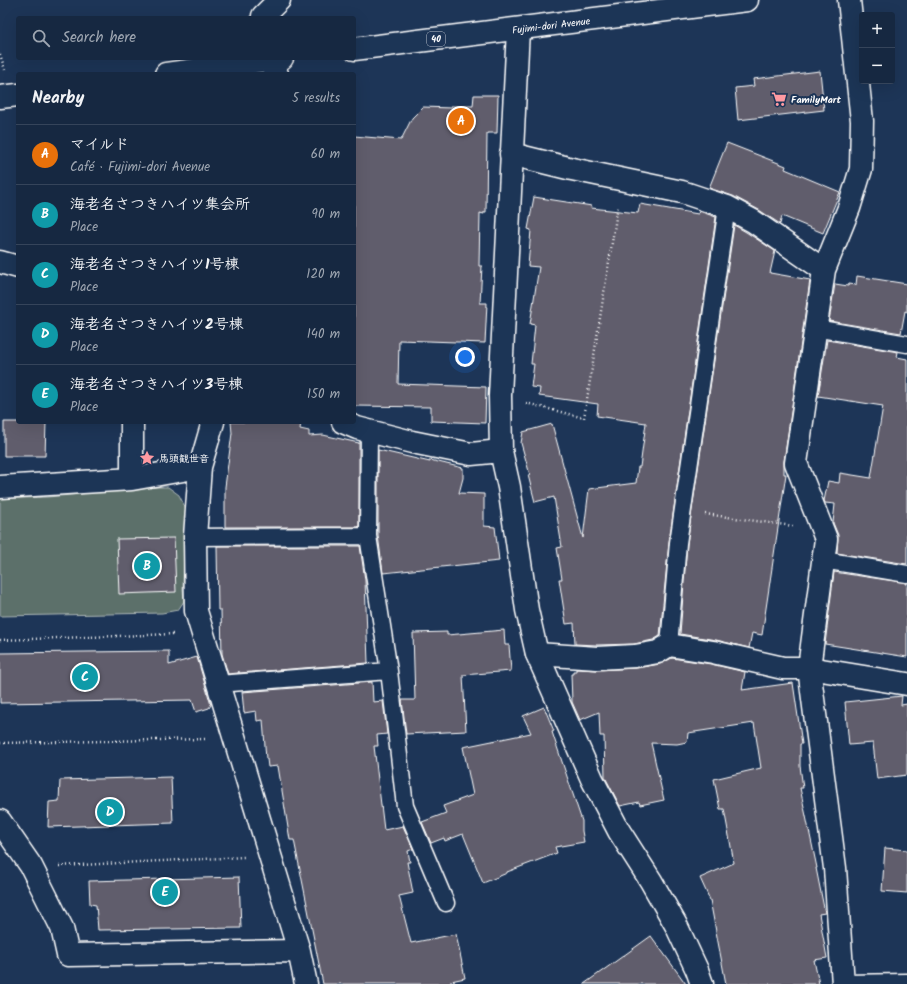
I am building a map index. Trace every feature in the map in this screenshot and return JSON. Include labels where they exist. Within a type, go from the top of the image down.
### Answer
[{"type":"street","points":[[263,16],[279,0]]},
{"type":"street","name":"Fujimi-dori Avenue","points":[[356,49],[742,0]]},
{"type":"street","points":[[843,983],[835,868],[808,668],[826,539],[796,463],[824,270],[849,208],[861,169],[862,121],[849,0]]},
{"type":"street","points":[[518,29],[500,396],[501,451],[510,486],[527,610],[537,654],[592,779],[619,832],[676,925],[702,984]]},
{"type":"street","points":[[190,72],[273,65]]},
{"type":"street","points":[[0,97],[16,95]]},
{"type":"street","points":[[511,154],[572,169],[682,192],[727,207],[753,221],[824,270]]},
{"type":"street","points":[[0,262],[16,266]]},
{"type":"street","points":[[132,424],[132,479]]},
{"type":"street","points":[[212,424],[200,467],[195,537],[196,611],[299,951],[306,984]]},
{"type":"street","points":[[349,424],[412,442],[471,454],[501,451]]},
{"type":"street","points":[[0,487],[132,479],[200,467]]},
{"type":"street","points":[[537,654],[597,658],[634,656],[658,652],[669,644],[713,652],[782,668],[808,668],[907,684]]},
{"type":"street","points":[[0,820],[31,866],[62,928],[68,955],[299,951]]},
{"type":"lane","points":[[669,644],[678,543],[727,207]]},
{"type":"lane","points":[[815,328],[907,344]]},
{"type":"lane","points":[[369,431],[368,536],[389,671],[405,806],[446,904]]},
{"type":"lane","points":[[195,537],[368,536]]},
{"type":"lane","points":[[823,560],[907,574]]},
{"type":"lane","points":[[218,684],[389,671]]},
{"type":"lane","points":[[843,983],[907,982]]},
{"type":"path","points":[[0,54],[6,74]]},
{"type":"path","points":[[500,396],[584,418],[618,202],[619,179]]},
{"type":"path","points":[[683,511],[822,530]]},
{"type":"path","points":[[0,640],[202,633]]},
{"type":"path","points":[[0,743],[234,738]]},
{"type":"path","points":[[31,866],[49,867],[269,856]]},
{"type":"green space","points":[[149,487],[168,487],[179,495],[186,509],[184,535],[184,601],[178,610],[162,613],[0,616],[0,499],[60,496]]},
{"type":"building","name":"FamilyMart","points":[[820,71],[824,110],[738,120],[735,88],[754,86],[753,79]]},
{"type":"building","points":[[474,95],[498,95],[497,133],[487,133],[486,212],[484,212],[484,214],[480,213],[479,266],[482,266],[480,303],[487,303],[485,343],[399,340],[398,384],[486,387],[485,423],[431,421],[431,407],[356,406],[356,136],[401,140],[412,118],[423,107],[451,108],[451,106],[473,106]]},
{"type":"building","points":[[727,143],[786,166],[785,169],[840,192],[823,233],[782,216],[780,224],[759,210],[733,196],[709,188]]},
{"type":"building","points":[[534,197],[592,206],[591,208],[638,213],[640,204],[698,214],[699,211],[716,217],[669,542],[660,636],[653,640],[634,644],[575,644],[574,623],[566,624],[559,579],[562,579],[557,548],[562,547],[554,497],[535,502],[528,475],[530,475],[521,443],[523,432],[552,424],[583,538],[589,489],[636,483],[638,467],[640,467],[646,423],[597,416],[598,404],[539,396],[540,388],[531,387],[534,364],[531,364],[535,325],[530,324],[539,267],[528,266],[531,230],[528,229]]},
{"type":"building","points":[[734,225],[775,251],[770,273],[810,280],[784,461],[784,474],[786,474],[762,635],[752,633],[749,648],[716,640],[680,634],[687,544]]},
{"type":"building","points":[[857,276],[907,284],[907,312],[905,311],[901,333],[829,321],[835,284],[848,286],[849,284],[856,285]]},
{"type":"building","points":[[827,340],[898,352],[897,357],[907,359],[907,564],[837,553],[838,535],[833,523],[835,504],[825,503],[824,501],[828,481],[839,483],[840,473],[871,478],[883,406],[818,396]]},
{"type":"building","points":[[4,422],[16,422],[16,424],[46,424],[45,456],[4,456]]},
{"type":"building","points":[[231,424],[301,424],[300,429],[309,431],[309,436],[323,435],[359,443],[359,527],[225,527],[225,487],[232,433]]},
{"type":"building","points":[[378,450],[463,468],[463,478],[459,493],[484,494],[484,526],[495,527],[499,561],[383,573],[378,535]]},
{"type":"building","points":[[174,538],[176,592],[119,594],[117,539]]},
{"type":"building","points":[[217,546],[360,546],[365,580],[368,663],[239,673],[239,671],[238,673],[228,674],[222,654],[221,610],[218,610]]},
{"type":"building","points":[[834,572],[907,583],[907,657],[825,644]]},
{"type":"building","points":[[504,630],[505,645],[509,645],[511,671],[463,675],[466,731],[406,734],[402,700],[415,700],[413,633],[447,632],[447,635]]},
{"type":"building","points":[[169,651],[169,665],[197,657],[211,705],[209,708],[196,712],[192,700],[0,703],[0,653]]},
{"type":"building","points":[[672,658],[711,664],[745,672],[742,690],[793,683],[802,744],[800,744],[800,766],[803,788],[800,788],[825,913],[819,914],[827,958],[814,960],[819,984],[726,984],[710,900],[700,878],[734,863],[724,809],[720,809],[714,779],[761,768],[754,723],[688,733],[687,742],[677,744],[651,743],[664,800],[640,805],[639,802],[620,806],[605,777],[604,736],[600,736],[599,712],[580,720],[572,702],[571,674],[573,674],[573,671],[576,671],[576,669],[598,670],[637,668],[660,664]]},
{"type":"building","points":[[372,682],[373,702],[383,701],[387,734],[377,735],[378,746],[374,746],[384,830],[403,826],[413,849],[408,851],[410,862],[407,862],[413,893],[399,896],[411,943],[456,934],[465,978],[451,981],[451,984],[323,984],[294,840],[290,840],[278,766],[268,767],[263,720],[257,721],[256,711],[244,713],[242,692]]},
{"type":"building","points":[[902,696],[901,705],[907,704],[907,775],[877,779],[873,743],[849,745],[845,702]]},
{"type":"building","points":[[544,707],[554,731],[552,732],[582,821],[584,842],[555,847],[557,853],[483,883],[463,834],[445,841],[444,838],[431,843],[422,822],[446,813],[443,806],[473,795],[463,747],[531,733],[523,716]]},
{"type":"building","points":[[171,777],[173,823],[48,827],[49,802],[59,801],[60,780]]},
{"type":"building","points":[[885,848],[907,850],[907,893],[882,891]]},
{"type":"building","points":[[239,877],[241,928],[98,930],[96,905],[90,904],[89,881]]},
{"type":"building","points":[[651,936],[686,984],[584,984]]},
{"type":"place","name":"FamilyMart","points":[[779,99]]},
{"type":"place","name":"マイルド","points":[[461,121]]},
{"type":"place","name":"馬頭観世音","points":[[147,458]]},
{"type":"place","name":"海老名さつきハイツ集会所","points":[[147,566]]},
{"type":"place","name":"海老名さつきハイツ1号棟","points":[[85,677]]},
{"type":"place","name":"海老名さつきハイツ2号棟","points":[[110,812]]},
{"type":"place","name":"海老名さつきハイツ3号棟","points":[[165,892]]}]
